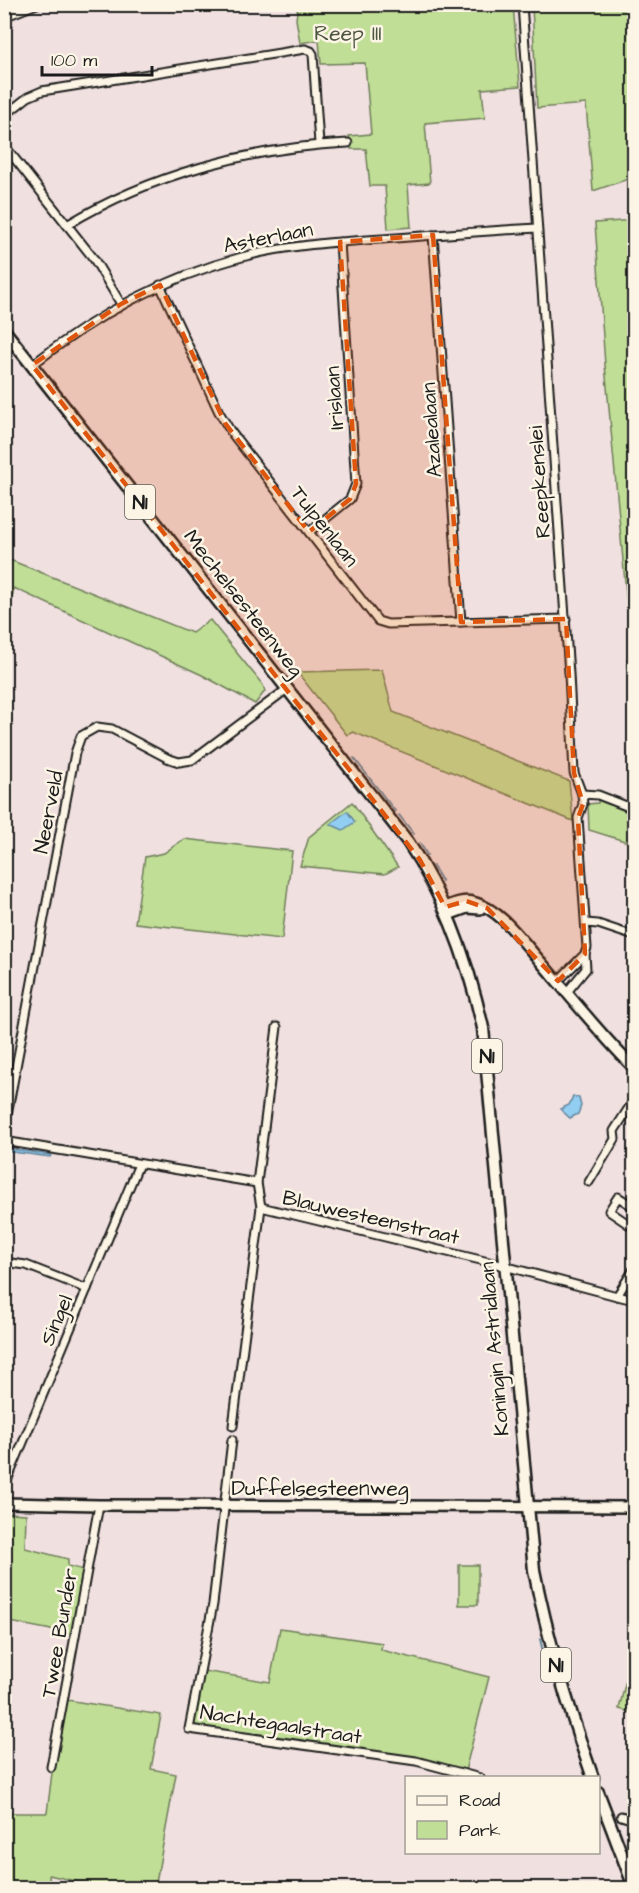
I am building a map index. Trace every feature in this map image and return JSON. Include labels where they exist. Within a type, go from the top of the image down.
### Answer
[{"type":"main road","name":"Mechelsesteenweg","points":[[4,330],[408,842],[427,872],[446,911]]},
{"type":"main road","name":"Koningin Astridlaan","points":[[446,911],[466,963],[483,1028],[534,1570],[541,1608],[592,1776]]},
{"type":"main road","points":[[600,1798],[634,1887]]},
{"type":"street","points":[[4,18],[37,4]]},
{"type":"street","name":"Reepkenslei","points":[[522,4],[566,619],[574,773],[582,794],[583,804],[578,818],[586,923],[586,969],[567,992]]},
{"type":"street","points":[[4,116],[28,97],[42,91],[304,49],[313,54],[319,144]]},
{"type":"street","points":[[67,225],[130,193],[188,171],[243,156],[319,144],[348,143]]},
{"type":"street","points":[[4,145],[99,266],[121,304]]},
{"type":"street","name":"Asterlaan","points":[[32,365],[79,330],[121,304],[195,271],[243,256],[293,246],[537,228]]},
{"type":"street","name":"Azalealaan","points":[[433,235],[461,622]]},
{"type":"street","name":"Irislaan","points":[[309,532],[350,499],[356,484],[340,242]]},
{"type":"street","name":"Tulpenlaan","points":[[160,285],[225,423],[381,622],[388,624],[566,619]]},
{"type":"street","name":"Neerveld","points":[[4,1131],[75,753],[81,736],[97,727],[112,729],[167,758],[179,762],[192,760],[287,689]]},
{"type":"street","points":[[582,794],[598,795],[634,809]]},
{"type":"street","points":[[446,911],[466,901],[475,902],[492,912],[522,941],[634,1068]]},
{"type":"street","points":[[586,923],[598,924],[634,936]]},
{"type":"street","points":[[558,981],[585,954]]},
{"type":"street","name":"Blauwesteenstraat","points":[[233,1426],[261,1207],[257,1183],[277,1027]]},
{"type":"street","points":[[589,1182],[615,1139],[614,1131],[634,1100]]},
{"type":"street","name":"Blauwesteenstraat","points":[[4,1141],[257,1183]]},
{"type":"street","name":"Singel","points":[[4,1488],[139,1164]]},
{"type":"street","points":[[634,1207],[618,1197],[609,1211],[634,1228]]},
{"type":"street","name":"Blauwesteenstraat","points":[[261,1207],[506,1266],[634,1300]]},
{"type":"street","points":[[4,1262],[26,1264],[87,1289]]},
{"type":"street","points":[[617,1296],[634,1269]]},
{"type":"street","points":[[225,1506],[232,1440]]},
{"type":"street","name":"Duffelsesteenweg","points":[[4,1503],[634,1507]]},
{"type":"street","name":"Twee Bunder","points":[[51,1767],[99,1505]]},
{"type":"street","name":"Nachtegaalstraat","points":[[225,1506],[214,1594],[189,1729],[416,1761],[472,1776]]},
{"type":"street","points":[[621,1816],[634,1820]]},
{"type":"highlighted area","points":[[433,235],[461,622],[566,619],[574,773],[583,804],[578,818],[585,954],[558,981],[487,908],[466,901],[445,907],[420,860],[32,365],[121,304],[160,285],[225,423],[309,532],[350,499],[356,484],[340,242]]},
{"type":"green space","name":"Reep III","points":[[298,5],[513,5],[520,86],[482,89],[485,118],[425,123],[430,183],[408,185],[411,227],[388,229],[385,186],[370,186],[366,149],[351,149],[349,136],[371,134],[365,63],[321,64],[319,40],[300,43],[296,19]]},
{"type":"green space","points":[[532,5],[634,5],[634,177],[593,191],[586,104],[537,108]]},
{"type":"green space","points":[[634,220],[634,684],[631,684],[627,659],[632,658],[605,365],[595,223]]},
{"type":"green space","points":[[5,558],[192,633],[210,620],[263,685],[265,691],[255,704],[202,675],[14,588],[5,632]]},
{"type":"green space","points":[[382,670],[393,712],[569,781],[573,821],[353,732],[347,735],[297,672]]},
{"type":"green space","points":[[598,795],[634,809],[634,844],[589,830],[588,804],[598,803]]},
{"type":"green space","points":[[352,802],[398,867],[385,874],[300,866],[309,837]]},
{"type":"green space","points":[[184,839],[292,851],[282,939],[135,923],[145,857],[164,853]]},
{"type":"green space","points":[[9,1513],[26,1514],[25,1548],[68,1559],[68,1566],[84,1570],[72,1634],[5,1621],[5,1516]]},
{"type":"green space","points":[[459,1565],[478,1565],[478,1605],[459,1605]]},
{"type":"green space","points":[[280,1628],[382,1643],[381,1650],[489,1677],[465,1771],[414,1758],[194,1725],[204,1671],[270,1682]]},
{"type":"green space","points":[[634,1647],[634,1713],[619,1709]]},
{"type":"green space","points":[[67,1700],[161,1715],[151,1769],[176,1774],[155,1888],[105,1888],[49,1875],[50,1888],[5,1888],[5,1813],[47,1813],[52,1773]]},
{"type":"water","points":[[347,811],[355,822],[343,830],[330,824]]},
{"type":"water","points":[[573,1096],[579,1098],[581,1106],[578,1114],[570,1118],[560,1109],[569,1105]]},
{"type":"water","points":[[4,1148],[51,1155],[50,1157],[5,1151]]},
{"type":"waterway","points":[[354,758],[395,811]]},
{"type":"waterway","points":[[399,815],[414,834]]},
{"type":"waterway","points":[[420,843],[427,855]]},
{"type":"waterway","points":[[433,866],[442,881]]},
{"type":"waterway","points":[[540,1639],[550,1681]]},
{"type":"waterway","points":[[558,1648],[561,1659]]},
{"type":"waterway","points":[[563,1666],[566,1679]]}]
